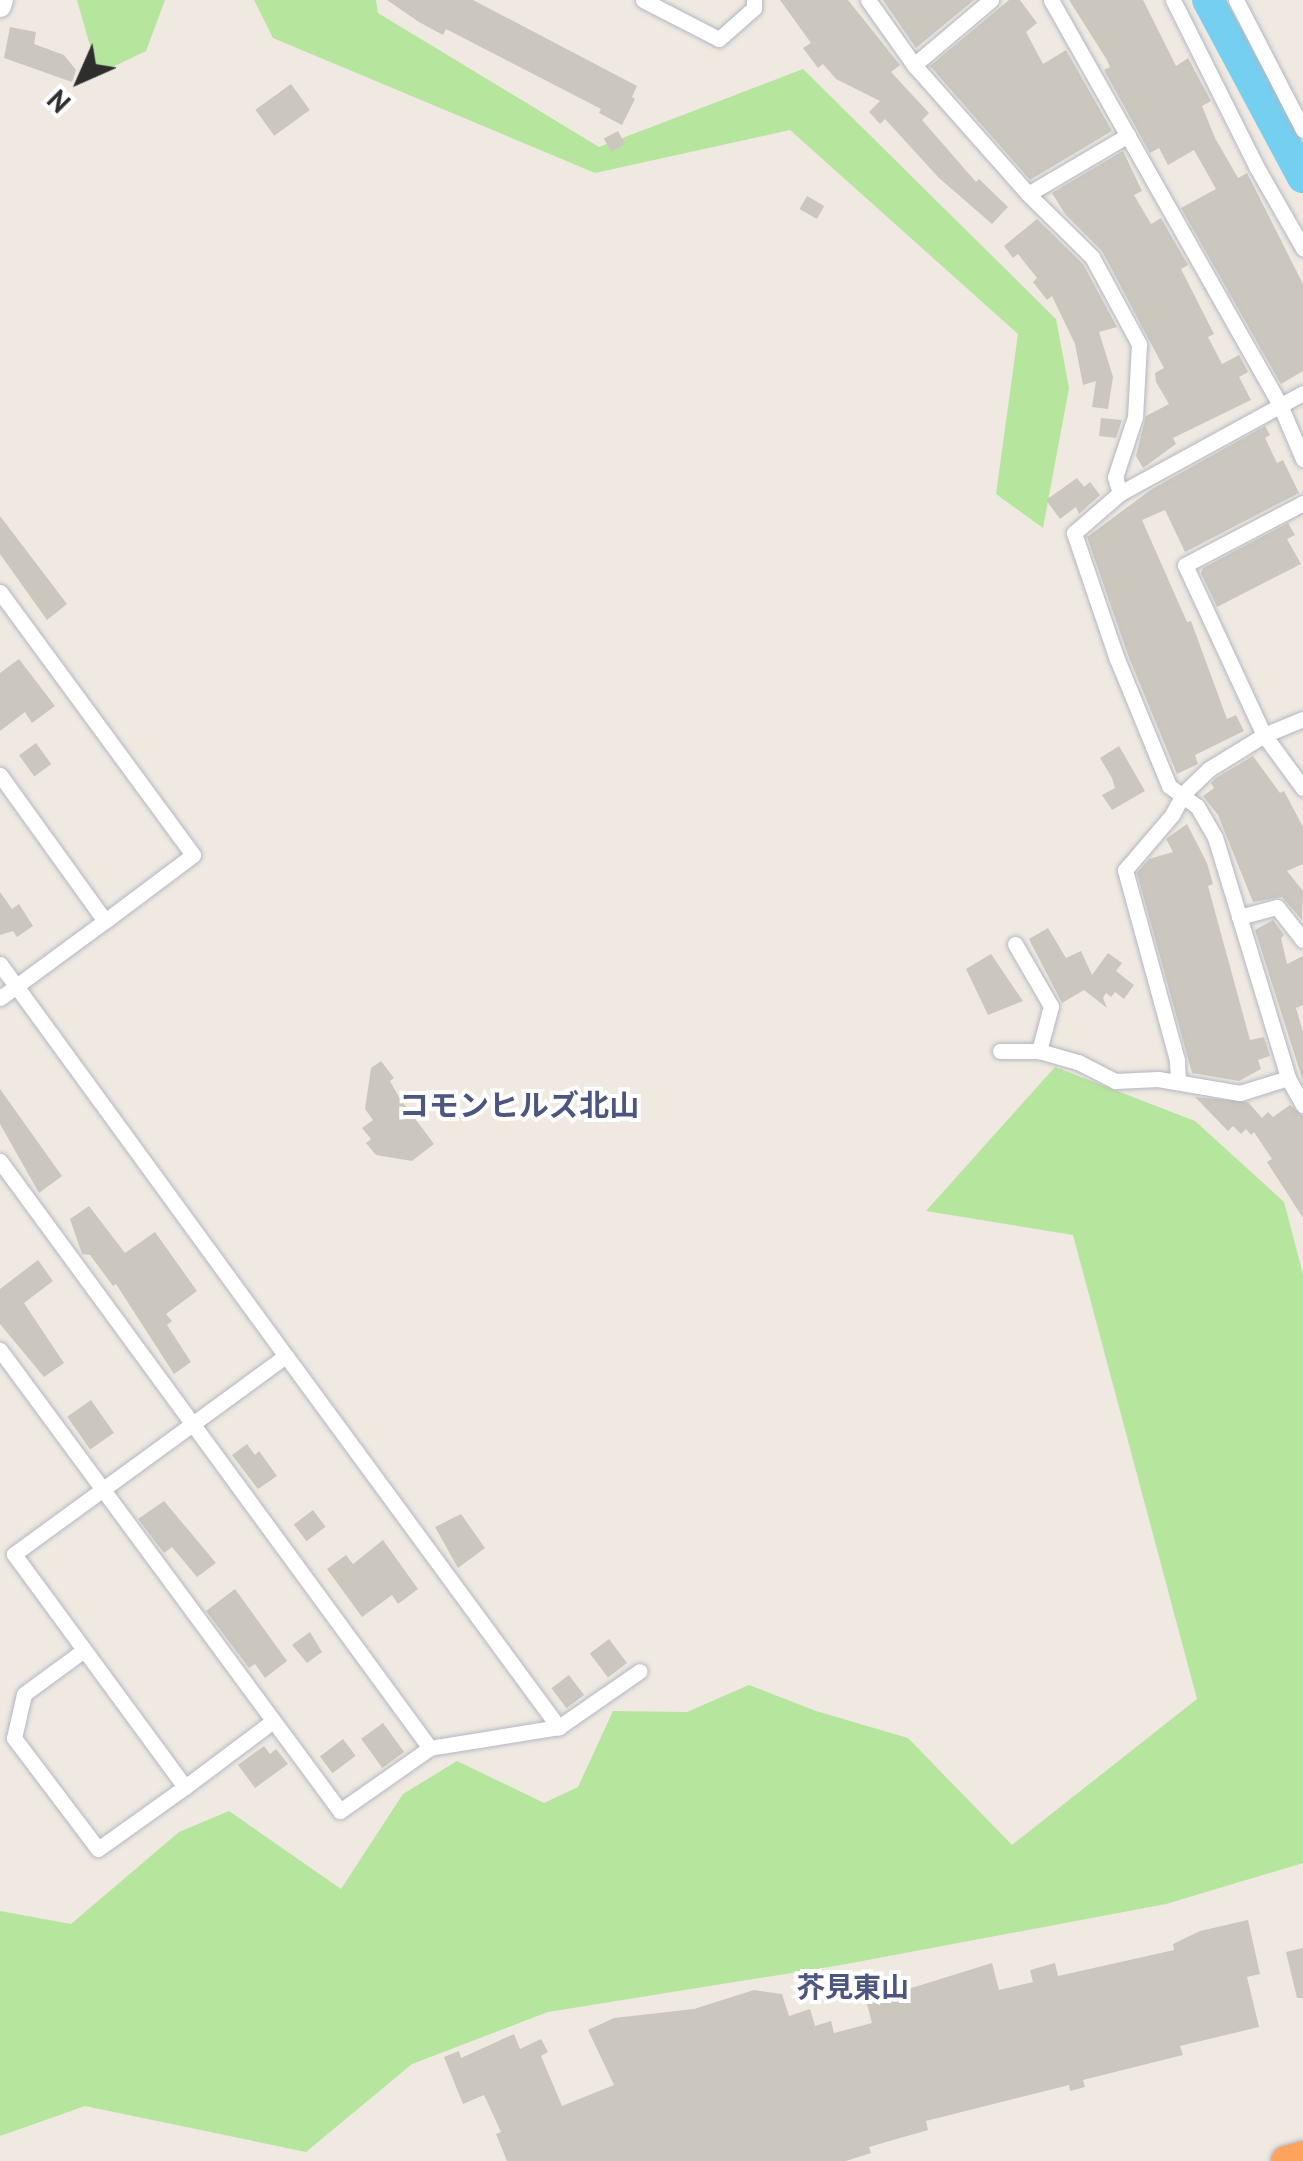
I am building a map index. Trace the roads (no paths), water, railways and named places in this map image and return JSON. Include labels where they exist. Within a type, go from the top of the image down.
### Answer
[{"type":"highway","points":[[1286,2161],[1303,2156]]},
{"type":"street","points":[[643,0],[720,39],[754,8],[754,0]]},
{"type":"street","points":[[868,0],[914,65],[1028,194],[1092,257],[1139,344],[1135,417],[1115,477],[1120,493]]},
{"type":"street","points":[[914,65],[991,0]]},
{"type":"street","points":[[1050,0],[1280,405],[1303,460]]},
{"type":"street","points":[[1173,0],[1256,166],[1303,248]]},
{"type":"street","points":[[1236,0],[1303,130]]},
{"type":"street","points":[[1028,194],[1128,136]]},
{"type":"street","points":[[1303,393],[1120,493],[1074,533],[1117,659],[1168,786],[1198,806],[1215,837],[1288,1078],[1303,1104]]},
{"type":"street","points":[[1303,503],[1185,565],[1264,735],[1303,788]]},
{"type":"street","points":[[0,592],[193,855],[0,998]]},
{"type":"street","points":[[1178,1082],[1178,1060],[1124,870],[1172,815],[1183,794],[1209,769],[1264,735],[1303,718]]},
{"type":"street","points":[[0,775],[105,920]]},
{"type":"street","points":[[1239,917],[1277,907],[1303,940]]},
{"type":"street","points":[[1015,944],[1051,1006],[1040,1051]]},
{"type":"street","points":[[0,964],[559,1727]]},
{"type":"street","points":[[1000,1051],[1040,1051],[1078,1062],[1115,1081],[1178,1082],[1240,1093],[1288,1078]]},
{"type":"street","points":[[0,1162],[430,1748]]},
{"type":"street","points":[[0,1350],[340,1811],[430,1748],[559,1727],[640,1671]]},
{"type":"street","points":[[185,1788],[14,1554],[286,1356]]},
{"type":"street","points":[[84,1650],[24,1694],[14,1738],[98,1849],[273,1720]]},
{"type":"waterway","points":[[1208,0],[1303,177]]},
{"type":"district","name":"コモンヒルズ北山","points":[[519,1105]]},
{"type":"district","name":"芥見東山","points":[[853,1987]]}]
